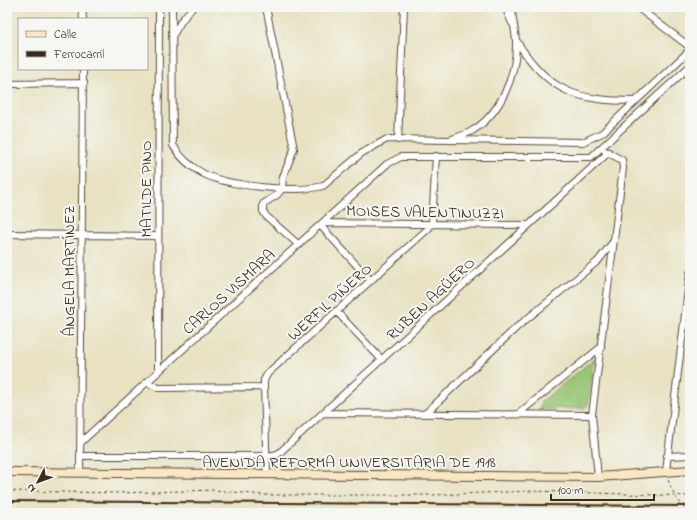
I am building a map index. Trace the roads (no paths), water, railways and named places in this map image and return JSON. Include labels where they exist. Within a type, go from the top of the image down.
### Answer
[{"type":"main road","name":"AVENIDA REFORMA UNIVERSITARIA DE 1918","points":[[7,472],[598,477],[690,470]]},
{"type":"street","points":[[82,7],[83,18]]},
{"type":"street","name":"MATILDE PINO","points":[[158,372],[159,7]]},
{"type":"street","points":[[172,7],[173,145],[180,158],[205,174],[243,184],[282,189],[323,186],[374,145],[387,139],[583,142],[602,133],[690,48],[637,7]]},
{"type":"street","points":[[172,39],[176,28],[192,7]]},
{"type":"street","points":[[266,7],[294,150],[284,177],[282,189],[277,195],[263,204],[263,211],[266,216],[299,245]]},
{"type":"street","points":[[398,140],[404,7]]},
{"type":"street","points":[[505,7],[514,30]]},
{"type":"street","points":[[449,140],[470,132],[488,118],[500,101],[512,75],[515,60],[516,40],[512,7]]},
{"type":"street","points":[[516,40],[540,74],[566,91],[591,99],[636,101]]},
{"type":"street","points":[[432,223],[436,156],[591,157],[690,66]]},
{"type":"street","name":"ÁNGELA MARTÍNEZ","points":[[80,473],[83,70]]},
{"type":"street","points":[[7,84],[84,83]]},
{"type":"street","points":[[598,477],[592,415],[623,168],[622,160],[601,148]]},
{"type":"street","name":"RUBEN AGÜERO","points":[[267,456],[278,454],[382,360],[527,225],[609,152]]},
{"type":"street","name":"CARLOS VISMARA","points":[[81,442],[387,164],[394,159],[401,157],[436,156]]},
{"type":"street","name":"MOISES VALENTINUZZI","points":[[322,224],[432,223],[527,225]]},
{"type":"street","name":"WERFIL PIÑERO","points":[[267,474],[264,380],[268,373],[429,228],[432,223]]},
{"type":"street","points":[[322,224],[371,281]]},
{"type":"street","points":[[7,234],[158,236]]},
{"type":"street","points":[[426,414],[517,327],[598,261],[614,241]]},
{"type":"street","points":[[666,471],[690,273]]},
{"type":"street","points":[[336,311],[382,360]]},
{"type":"street","points":[[518,414],[601,347]]},
{"type":"street","points":[[147,382],[158,388],[264,387]]},
{"type":"street","points":[[324,413],[592,415]]},
{"type":"street","points":[[668,456],[690,455]]},
{"type":"street","name":"AVENIDA REFORMA UNIVERSITARIA DE 1918","points":[[80,456],[267,456]]},
{"type":"railway","points":[[7,501],[690,506]]}]
